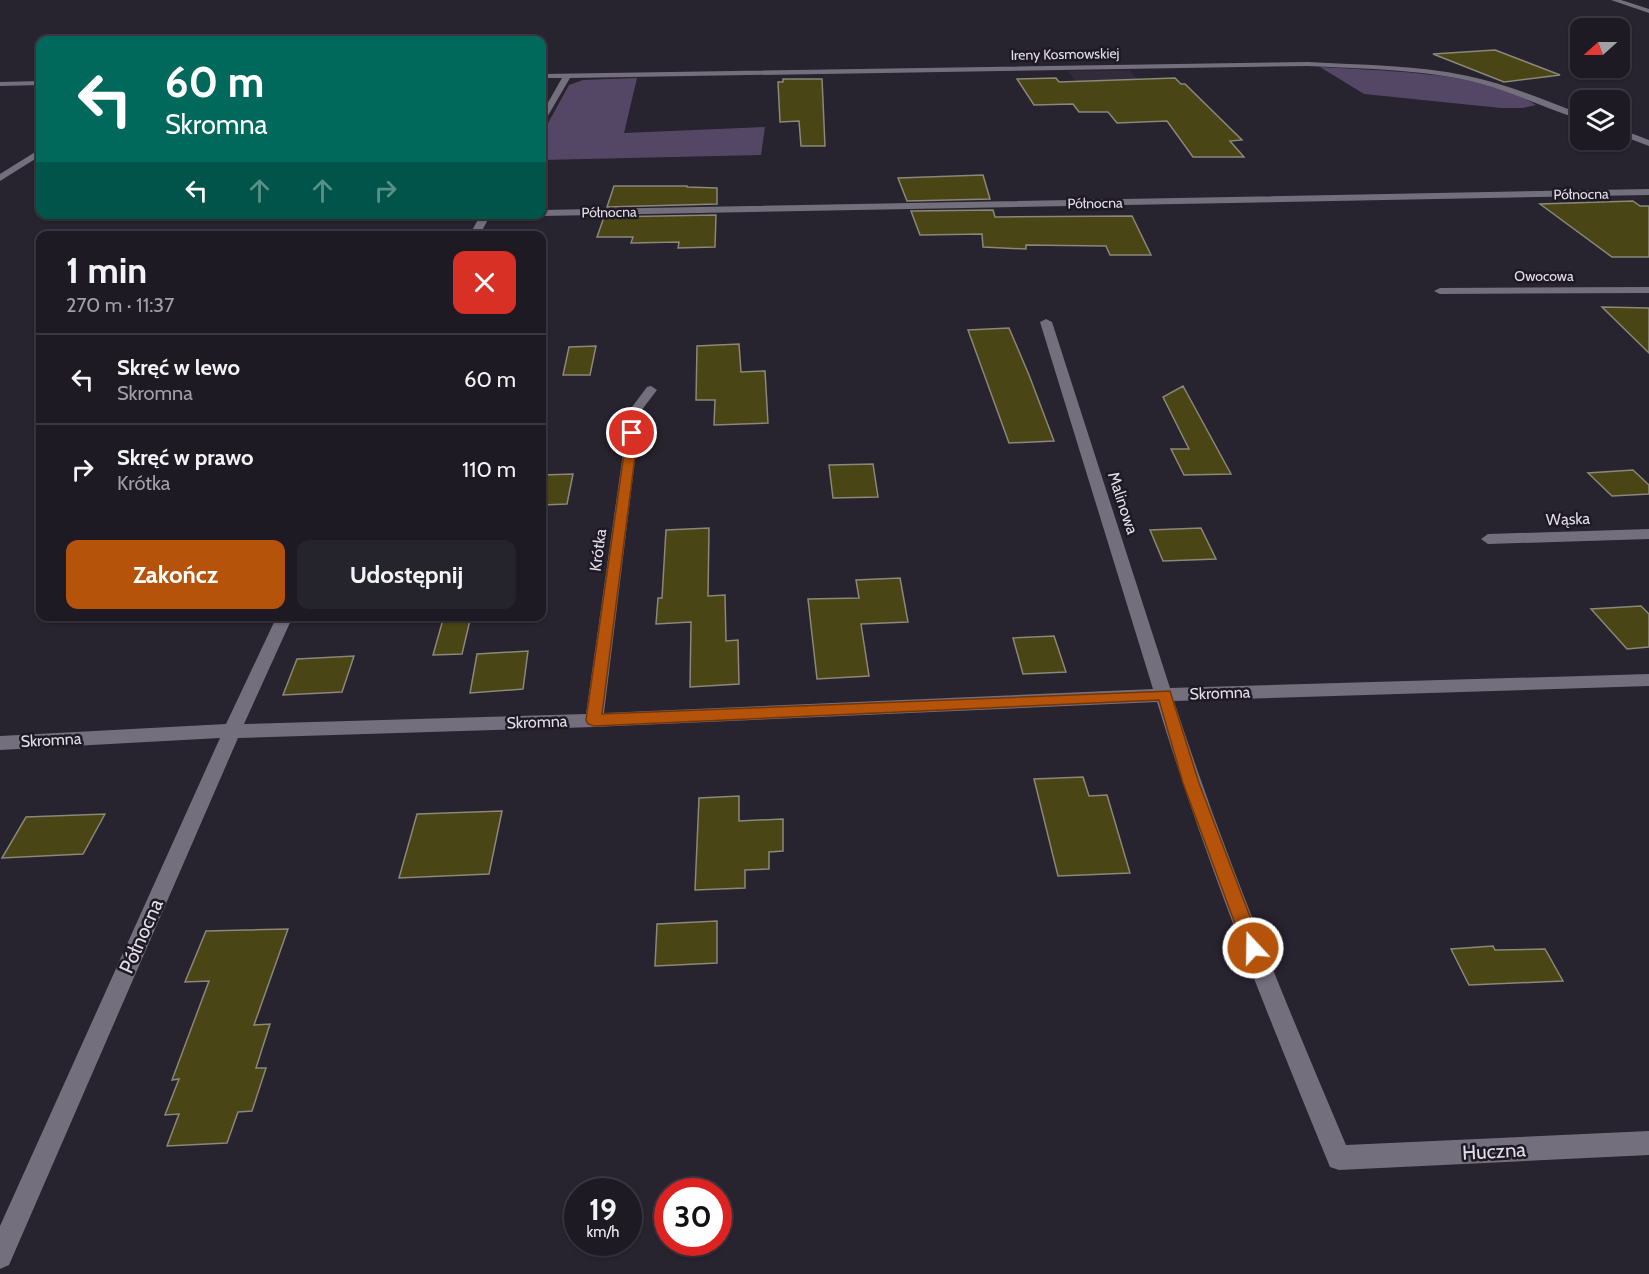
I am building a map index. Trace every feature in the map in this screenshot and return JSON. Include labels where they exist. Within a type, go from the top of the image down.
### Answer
[{"type":"street","points":[[1614,0],[1649,11]]},
{"type":"street","name":"Ireny Kosmowskiej","points":[[546,76],[1308,64],[1424,72],[1467,78],[1517,93],[1570,113]]},
{"type":"street","points":[[546,112],[567,76]]},
{"type":"street","points":[[0,84],[36,84]]},
{"type":"street","points":[[1630,136],[1649,143]]},
{"type":"street","points":[[0,178],[36,155]]},
{"type":"street","name":"Północna","points":[[546,213],[1649,192]]},
{"type":"street","name":"Owocowa","points":[[1440,291],[1649,290]]},
{"type":"street","name":"Malinowa","points":[[1046,322],[1191,783],[1229,886],[1339,1158]]},
{"type":"street","name":"Krótka","points":[[594,720],[635,411],[651,390]]},
{"type":"street","name":"Wąska","points":[[1488,539],[1649,534]]},
{"type":"street","name":"Północna","points":[[0,1256],[283,621]]},
{"type":"street","name":"Skromna","points":[[0,743],[232,731],[594,720],[1165,695],[1649,680]]},
{"type":"street","name":"Huczna","points":[[1339,1158],[1649,1143]]},
{"type":"shaded area","points":[[1320,67],[1402,72],[1461,79],[1489,85],[1536,105],[1523,108],[1501,108],[1364,94]]},
{"type":"shaded area","points":[[1129,70],[1166,111],[1098,112],[1068,71]]},
{"type":"shaded area","points":[[637,78],[624,133],[765,127],[761,155],[546,160],[546,127],[569,85],[583,80]]},
{"type":"building","points":[[1495,50],[1560,75],[1504,82],[1433,54]]},
{"type":"building","points":[[1056,78],[1059,82],[1175,78],[1181,84],[1185,84],[1242,140],[1230,141],[1244,157],[1193,157],[1167,121],[1117,123],[1108,112],[1079,112],[1073,104],[1034,105],[1017,79]]},
{"type":"building","points":[[783,79],[822,79],[825,146],[801,146],[799,121],[780,122],[778,82],[783,82]]},
{"type":"building","points":[[983,175],[990,199],[907,201],[898,178]]},
{"type":"building","points":[[614,186],[717,188],[717,204],[607,207]]},
{"type":"building","points":[[1633,201],[1640,206],[1649,206],[1649,257],[1612,257],[1540,204]]},
{"type":"building","points":[[993,210],[995,217],[1132,216],[1151,255],[1110,255],[1106,246],[1026,245],[1026,249],[983,247],[982,234],[920,235],[911,211]]},
{"type":"building","points":[[716,215],[715,247],[678,248],[679,242],[631,243],[633,237],[597,237],[604,217]]},
{"type":"building","points":[[1602,307],[1649,308],[1649,353]]},
{"type":"building","points":[[1009,328],[1054,441],[1009,443],[968,330]]},
{"type":"building","points":[[739,344],[741,372],[765,371],[768,423],[714,425],[715,400],[696,400],[697,346]]},
{"type":"building","points":[[596,346],[590,375],[563,375],[569,347]]},
{"type":"building","points":[[1183,386],[1231,474],[1184,475],[1171,449],[1189,449],[1163,397]]},
{"type":"building","points":[[873,464],[878,497],[833,498],[829,465]]},
{"type":"building","points":[[1633,470],[1649,485],[1649,494],[1612,496],[1588,473]]},
{"type":"building","points":[[573,474],[567,504],[546,505],[546,475]]},
{"type":"building","points":[[709,528],[708,596],[725,595],[726,641],[738,640],[739,684],[690,687],[691,622],[656,624],[658,598],[662,598],[666,530]]},
{"type":"building","points":[[1201,528],[1216,559],[1163,561],[1150,530]]},
{"type":"building","points":[[900,578],[908,622],[861,624],[869,676],[817,679],[808,599],[859,598],[856,580]]},
{"type":"building","points":[[1641,606],[1649,614],[1649,647],[1627,649],[1591,609]]},
{"type":"building","points":[[443,621],[470,621],[462,654],[433,655]]},
{"type":"building","points":[[1054,636],[1066,672],[1023,674],[1013,638]]},
{"type":"building","points":[[528,651],[523,689],[470,693],[477,654]]},
{"type":"building","points":[[354,656],[342,692],[283,695],[297,659]]},
{"type":"building","points":[[1083,777],[1089,796],[1107,795],[1130,873],[1058,876],[1034,779]]},
{"type":"building","points":[[739,796],[739,821],[783,819],[783,851],[769,852],[769,869],[745,870],[745,888],[695,890],[699,798]]},
{"type":"building","points":[[502,811],[489,874],[399,878],[417,814]]},
{"type":"building","points":[[105,814],[83,854],[2,858],[26,817]]},
{"type":"building","points":[[717,921],[717,963],[655,966],[657,924]]},
{"type":"building","points":[[288,929],[254,1025],[270,1024],[256,1068],[266,1068],[252,1111],[238,1112],[227,1143],[167,1146],[179,1114],[165,1115],[179,1079],[172,1080],[209,981],[185,982],[206,931]]},
{"type":"building","points":[[1493,946],[1495,950],[1545,949],[1563,981],[1469,985],[1451,949]]},
{"type":"route","points":[[632,433],[594,720],[1165,695],[1191,783],[1253,948]]}]
